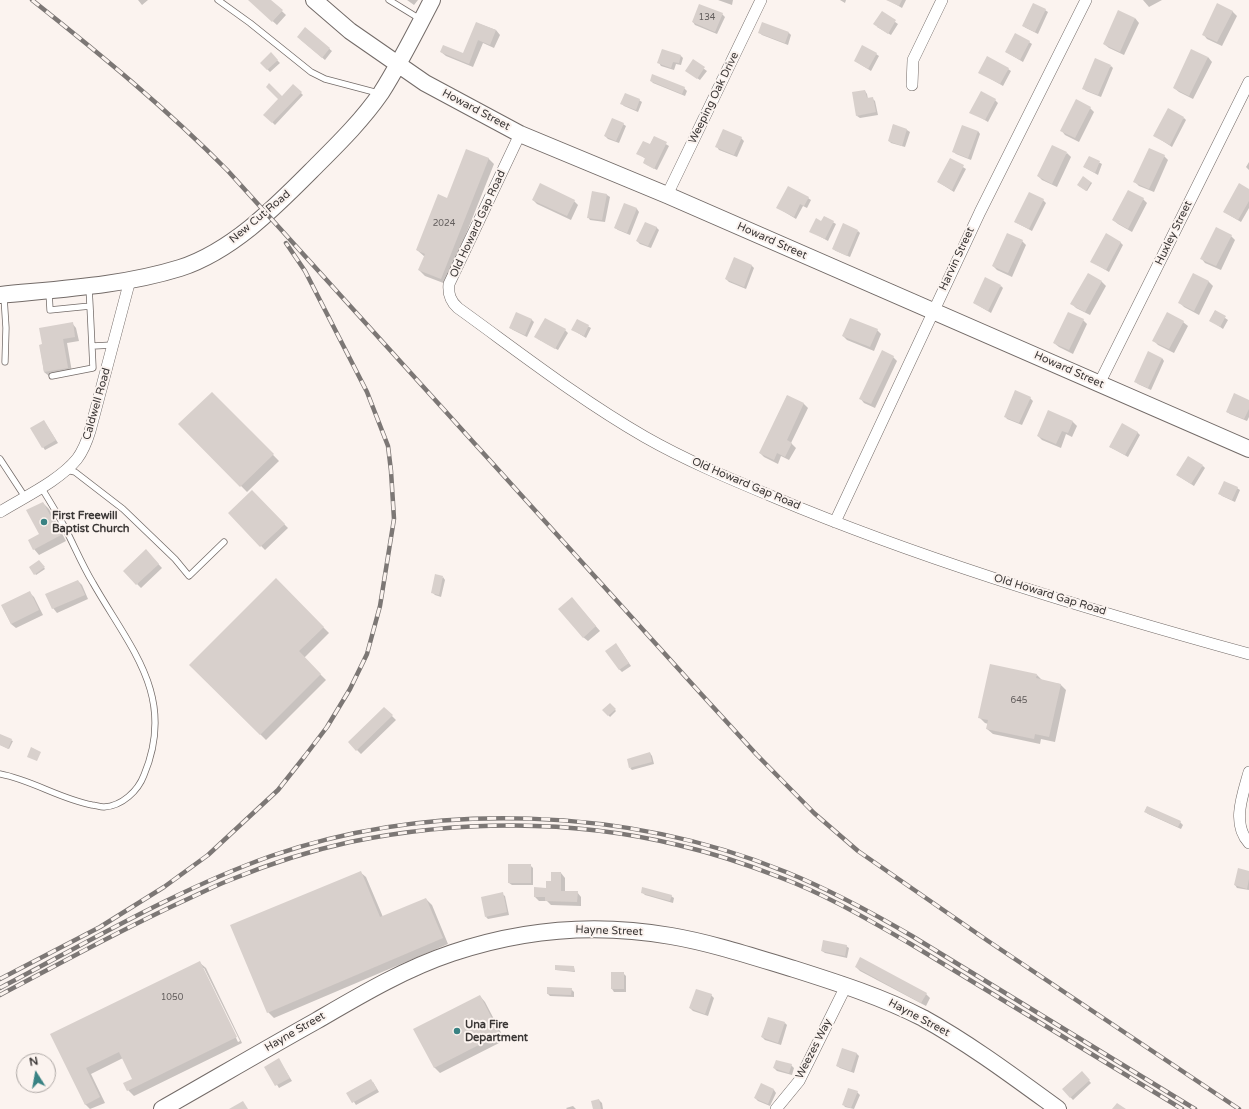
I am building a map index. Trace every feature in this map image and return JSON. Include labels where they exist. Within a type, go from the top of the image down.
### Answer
[{"type":"street","name":"New Cut Road","points":[[2,295],[130,280],[180,268],[220,250],[238,238],[298,185],[350,131],[380,93],[398,65],[432,0]]},
{"type":"street","name":"Weeping Oak Drive","points":[[667,195],[761,0]]},
{"type":"street","points":[[912,85],[913,60],[942,0]]},
{"type":"street","name":"Harvin Street","points":[[835,522],[932,311],[1086,0]]},
{"type":"street","name":"Howard Street","points":[[321,4],[350,31],[425,83],[520,134],[667,195],[1249,449]]},
{"type":"street","name":"Huxley Street","points":[[1099,384],[1249,82]]},
{"type":"street","name":"Old Howard Gap Road","points":[[520,134],[449,284],[449,295],[454,304],[564,386],[595,407],[645,437],[686,458],[835,522],[984,575],[1110,614],[1249,654]]},
{"type":"street","name":"Caldwell Road","points":[[0,512],[67,470],[77,459],[88,438],[130,280]]},
{"type":"street","points":[[1248,842],[1241,828],[1240,810],[1249,772]]},
{"type":"street","name":"Hayne Street","points":[[162,1109],[347,1003],[411,969],[451,953],[491,941],[533,933],[590,928],[624,930],[672,936],[696,941],[769,961],[846,986],[894,1004],[940,1028],[979,1053],[1058,1109]]},
{"type":"street","name":"Weezes Way","points":[[776,1109],[798,1080],[846,986]]},
{"type":"lane","points":[[218,0],[256,27],[311,72],[325,79],[380,93]]},
{"type":"lane","points":[[389,0],[422,20]]},
{"type":"lane","points":[[52,376],[93,368],[89,286]]},
{"type":"lane","points":[[48,290],[50,310],[90,306]]},
{"type":"lane","points":[[2,295],[5,362]]},
{"type":"lane","points":[[93,346],[113,345]]},
{"type":"lane","points":[[0,460],[25,497]]},
{"type":"lane","points":[[67,470],[75,472],[123,509],[189,576],[224,542]]},
{"type":"lane","points":[[0,774],[28,782],[78,802],[104,807],[116,804],[128,798],[140,785],[148,766],[156,723],[154,702],[149,683],[135,652],[85,569],[65,527],[41,487]]},
{"type":"building","points":[[248,0],[271,0],[283,10],[272,22]]},
{"type":"building","points":[[886,0],[902,0],[899,6]]},
{"type":"building","points":[[1033,3],[1046,9],[1035,32],[1022,26]]},
{"type":"building","points":[[1217,3],[1233,11],[1217,42],[1202,35]]},
{"type":"building","points":[[699,4],[723,13],[715,32],[692,22]]},
{"type":"building","points":[[1118,10],[1135,18],[1120,52],[1103,44]]},
{"type":"building","points":[[882,11],[896,20],[888,34],[873,24]]},
{"type":"building","points":[[476,22],[496,30],[490,45],[478,40],[469,64],[440,52],[443,45],[463,53]]},
{"type":"building","points":[[762,22],[789,32],[785,43],[758,33]]},
{"type":"building","points":[[305,27],[330,48],[322,58],[297,37]]},
{"type":"building","points":[[1015,33],[1030,41],[1020,60],[1005,52]]},
{"type":"building","points":[[862,45],[877,53],[868,69],[854,61]]},
{"type":"building","points":[[662,49],[681,55],[679,63],[673,62],[671,68],[657,63]]},
{"type":"building","points":[[1191,49],[1208,57],[1189,96],[1173,88]]},
{"type":"building","points":[[271,52],[278,60],[267,70],[260,63]]},
{"type":"building","points":[[987,56],[1009,68],[1000,84],[978,73]]},
{"type":"building","points":[[1095,58],[1111,65],[1098,95],[1082,89]]},
{"type":"building","points":[[693,59],[705,67],[697,79],[685,71]]},
{"type":"building","points":[[652,74],[685,87],[682,94],[650,81]]},
{"type":"building","points":[[269,83],[282,96],[293,84],[302,92],[272,123],[263,115],[278,99],[266,87]]},
{"type":"building","points":[[865,90],[867,98],[873,97],[876,112],[856,116],[852,92]]},
{"type":"building","points":[[981,91],[996,99],[985,120],[969,113]]},
{"type":"building","points":[[625,93],[640,99],[636,110],[620,104]]},
{"type":"building","points":[[1076,99],[1091,107],[1075,138],[1060,131]]},
{"type":"building","points":[[1168,108],[1184,117],[1170,145],[1153,136]]},
{"type":"building","points":[[612,118],[624,123],[616,141],[604,136]]},
{"type":"building","points":[[893,124],[907,129],[902,146],[888,141]]},
{"type":"building","points":[[962,125],[978,131],[968,158],[952,152]]},
{"type":"building","points":[[723,129],[742,137],[734,155],[715,147]]},
{"type":"building","points":[[654,136],[667,142],[654,169],[643,163],[645,158],[636,154],[643,141],[650,144]]},
{"type":"building","points":[[1052,145],[1067,152],[1052,184],[1037,176]]},
{"type":"building","points":[[1149,148],[1165,155],[1149,189],[1133,182]]},
{"type":"building","points":[[466,149],[489,158],[441,279],[418,270],[425,254],[416,250],[438,194],[447,198]]},
{"type":"building","points":[[1089,156],[1100,161],[1095,173],[1083,167]]},
{"type":"building","points":[[950,158],[964,165],[952,190],[937,182]]},
{"type":"building","points":[[1083,176],[1091,182],[1086,191],[1077,185]]},
{"type":"building","points":[[540,183],[575,200],[567,216],[532,200]]},
{"type":"building","points":[[1239,183],[1249,189],[1249,201],[1238,220],[1223,212]]},
{"type":"building","points":[[788,186],[809,197],[804,206],[800,204],[794,217],[776,208]]},
{"type":"building","points":[[1128,190],[1144,198],[1128,229],[1112,220]]},
{"type":"building","points":[[592,191],[607,194],[602,220],[587,218]]},
{"type":"building","points":[[1029,192],[1044,199],[1029,229],[1014,222]]},
{"type":"building","points":[[624,203],[637,208],[627,233],[614,228]]},
{"type":"building","points":[[824,216],[834,221],[825,239],[809,232],[816,218],[821,221]]},
{"type":"building","points":[[645,222],[657,227],[648,246],[636,241]]},
{"type":"building","points":[[843,223],[858,230],[847,256],[832,249]]},
{"type":"building","points":[[1216,227],[1232,235],[1216,266],[1200,259]]},
{"type":"building","points":[[1007,233],[1023,240],[1008,273],[992,266]]},
{"type":"building","points":[[1106,233],[1121,242],[1106,270],[1090,262]]},
{"type":"building","points":[[734,257],[752,265],[744,287],[725,279]]},
{"type":"building","points":[[1088,273],[1102,281],[1085,312],[1070,304]]},
{"type":"building","points":[[1193,273],[1209,281],[1194,311],[1178,303]]},
{"type":"building","points":[[985,277],[1001,285],[988,311],[973,303]]},
{"type":"building","points":[[1215,310],[1226,316],[1220,327],[1209,321]]},
{"type":"building","points":[[516,312],[532,319],[525,335],[509,328]]},
{"type":"building","points":[[1068,312],[1084,319],[1069,350],[1053,343]]},
{"type":"building","points":[[1167,312],[1184,321],[1169,349],[1152,341]]},
{"type":"building","points":[[545,318],[566,329],[555,349],[534,337]]},
{"type":"building","points":[[850,318],[878,329],[870,347],[842,336]]},
{"type":"building","points":[[577,319],[589,325],[584,336],[571,330]]},
{"type":"building","points":[[73,322],[75,337],[63,339],[68,368],[44,372],[39,345],[42,344],[39,328]]},
{"type":"building","points":[[882,350],[894,356],[871,404],[859,399]]},
{"type":"building","points":[[1148,351],[1162,358],[1148,388],[1134,382]]},
{"type":"building","points":[[1015,390],[1031,397],[1019,423],[1004,417]]},
{"type":"building","points":[[212,392],[274,454],[240,487],[178,424]]},
{"type":"building","points":[[1234,393],[1249,400],[1249,409],[1244,419],[1226,412]]},
{"type":"building","points":[[787,395],[804,403],[787,440],[792,443],[785,457],[777,453],[774,460],[759,453]]},
{"type":"building","points":[[1048,410],[1073,421],[1068,433],[1062,431],[1056,444],[1037,436]]},
{"type":"building","points":[[44,420],[56,440],[42,448],[30,428]]},
{"type":"building","points":[[1122,423],[1138,432],[1125,455],[1109,447]]},
{"type":"building","points":[[1188,456],[1203,465],[1191,484],[1176,475]]},
{"type":"building","points":[[1224,481],[1238,487],[1232,500],[1218,494]]},
{"type":"building","points":[[252,490],[285,524],[260,547],[228,513]]},
{"type":"building","name":"First Freewill Baptist Church","points":[[43,502],[61,535],[33,550],[28,540],[39,534],[26,510]]},
{"type":"building","points":[[146,549],[159,564],[136,585],[123,571]]},
{"type":"building","points":[[39,560],[45,567],[34,575],[29,567]]},
{"type":"building","points":[[435,574],[443,576],[439,595],[431,593]]},
{"type":"building","points":[[276,578],[324,627],[299,651],[321,674],[260,735],[189,665]]},
{"type":"building","points":[[78,580],[85,595],[52,609],[45,594]]},
{"type":"building","points":[[30,591],[39,610],[11,624],[1,605]]},
{"type":"building","points":[[572,597],[596,626],[583,638],[558,609]]},
{"type":"building","points":[[616,643],[629,663],[619,670],[605,651]]},
{"type":"building","points":[[990,664],[1037,674],[1036,678],[1061,684],[1049,737],[1035,734],[1034,739],[986,729],[988,720],[978,718]]},
{"type":"building","points":[[610,703],[616,709],[608,716],[602,710]]},
{"type":"building","points":[[384,707],[393,715],[356,751],[348,742]]},
{"type":"building","points":[[0,734],[12,739],[8,749],[0,745]]},
{"type":"building","points":[[31,747],[41,752],[37,761],[27,757]]},
{"type":"building","points":[[650,752],[652,762],[629,768],[627,759]]},
{"type":"building","points":[[1147,806],[1181,821],[1178,827],[1144,812]]},
{"type":"building","points":[[508,864],[531,864],[531,883],[508,883]]},
{"type":"building","points":[[1238,868],[1249,871],[1247,889],[1234,885]]},
{"type":"building","points":[[361,871],[380,917],[426,898],[443,938],[267,1013],[230,925]]},
{"type":"building","points":[[551,872],[561,872],[561,891],[578,891],[577,902],[545,901],[545,897],[534,897],[534,887],[546,888],[546,881],[551,881]]},
{"type":"building","points":[[642,887],[672,895],[670,901],[641,893]]},
{"type":"building","points":[[503,892],[507,912],[485,917],[481,897]]},
{"type":"building","points":[[823,940],[847,945],[845,956],[821,951]]},
{"type":"building","points":[[860,957],[927,993],[921,1003],[855,967]]},
{"type":"building","points":[[200,961],[237,1037],[127,1091],[123,1083],[132,1079],[119,1052],[86,1068],[100,1097],[85,1105],[50,1034]]},
{"type":"building","points":[[555,965],[574,966],[574,971],[555,970]]},
{"type":"building","points":[[611,972],[624,972],[624,989],[611,989]]},
{"type":"building","points":[[547,987],[572,988],[571,995],[547,994]]},
{"type":"building","points":[[696,989],[712,994],[705,1014],[689,1008]]},
{"type":"building","name":"Una Fire Department","points":[[480,995],[500,1034],[434,1068],[413,1029]]},
{"type":"building","points":[[768,1017],[785,1022],[778,1043],[761,1037]]},
{"type":"building","points":[[842,1048],[857,1053],[851,1071],[836,1066]]},
{"type":"building","points":[[279,1058],[290,1078],[275,1086],[264,1067]]},
{"type":"building","points":[[776,1060],[792,1064],[789,1073],[773,1068]]},
{"type":"building","points":[[1082,1071],[1090,1080],[1070,1098],[1062,1089]]},
{"type":"building","points":[[371,1079],[377,1089],[352,1103],[346,1093]]},
{"type":"building","points":[[761,1083],[774,1089],[768,1104],[754,1098]]},
{"type":"building","points":[[848,1088],[858,1091],[851,1108],[842,1105]]},
{"type":"building","points":[[599,1099],[601,1109],[593,1109],[591,1101]]},
{"type":"building","points":[[243,1101],[248,1109],[229,1109]]},
{"type":"building","points":[[1117,1103],[1126,1109],[1112,1109]]},
{"type":"railway","points":[[32,0],[133,82],[228,171],[703,696],[757,755],[814,813],[858,851],[988,941],[1239,1109]]},
{"type":"railway","points":[[0,979],[100,927],[164,887],[208,855],[278,790],[305,756],[327,727],[350,689],[367,654],[380,606],[394,519],[388,446],[367,392],[305,271],[286,243]]},
{"type":"railway","points":[[0,988],[134,917],[202,884],[271,856],[333,838],[397,826],[463,819],[530,819],[596,824],[661,834],[725,850],[786,872],[818,886],[866,910],[912,936],[1195,1109]]},
{"type":"railway","points":[[0,995],[88,948],[223,883],[289,858],[319,849],[390,835],[473,826],[555,827],[597,830],[678,845],[729,859],[813,891],[846,907],[909,943],[1182,1109]]},
{"type":"place","name":"First Freewill Baptist Church","points":[[44,522]]},
{"type":"place","name":"Una Fire Department","points":[[457,1031]]}]
